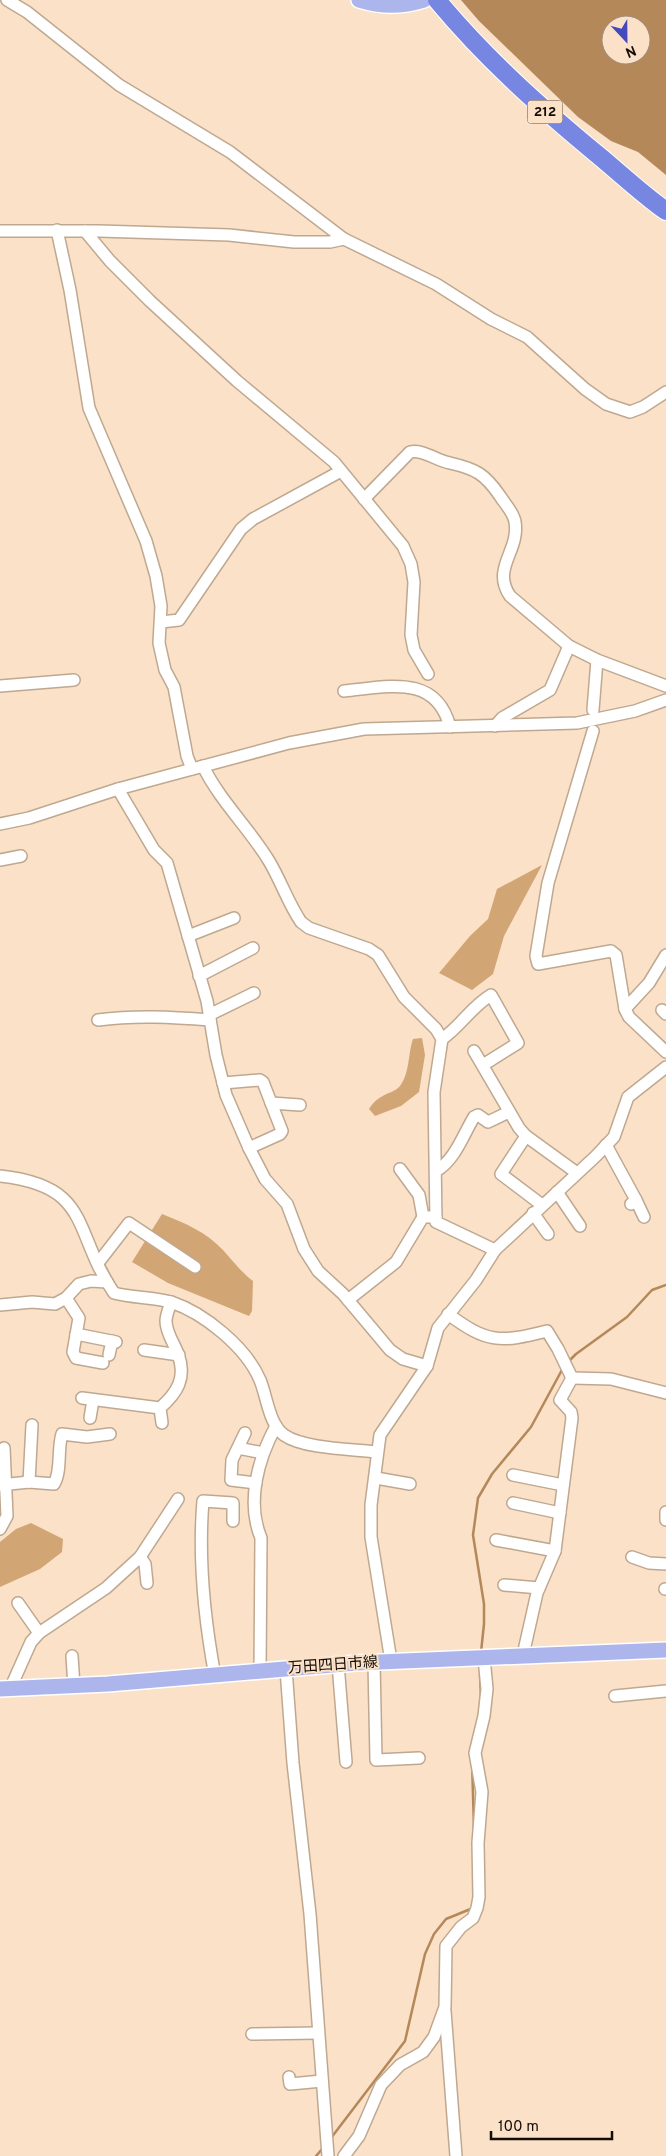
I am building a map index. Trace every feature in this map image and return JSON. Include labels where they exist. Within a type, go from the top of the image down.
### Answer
[{"type":"highway","name":"212","points":[[436,0],[487,56],[542,109],[666,210]]},
{"type":"main road","points":[[360,0],[377,5],[397,6],[424,0]]},
{"type":"main road","name":"万田四日市線","points":[[5,1689],[215,1676],[338,1664],[666,1650]]},
{"type":"street","points":[[7,0],[27,12],[118,85],[230,152],[344,239],[436,284],[491,319],[527,337],[585,389],[606,404],[630,412],[643,407],[666,392]]},
{"type":"street","points":[[0,231],[56,230],[229,235],[294,242],[330,242],[344,239]]},
{"type":"street","points":[[56,230],[70,290],[88,408],[146,541],[160,593],[162,622],[159,643],[165,670],[174,688],[187,756],[249,831],[269,862],[301,922],[309,928],[369,949],[378,955],[404,997],[436,1029],[442,1039],[434,1092],[436,1222],[495,1250]]},
{"type":"street","points":[[85,231],[110,262],[150,301],[237,381],[334,462],[402,546],[411,564],[414,582],[411,635],[414,650],[428,674]]},
{"type":"street","points":[[364,499],[410,452],[416,451],[446,463],[472,468],[490,480],[513,515],[516,524],[512,545],[502,574],[504,586],[510,596],[569,646],[597,660],[666,686]]},
{"type":"street","points":[[162,622],[179,620],[241,529],[252,519],[341,471]]},
{"type":"street","points":[[495,726],[502,718],[550,690],[569,646]]},
{"type":"street","points":[[593,710],[597,660]]},
{"type":"street","points":[[0,686],[74,680]]},
{"type":"street","points":[[344,691],[405,687],[424,691],[435,696],[442,704],[450,727]]},
{"type":"street","points":[[0,824],[28,818],[118,789],[289,743],[364,729],[576,723],[635,711],[666,700]]},
{"type":"street","points":[[593,731],[548,883],[536,956],[538,964],[611,951],[616,955],[625,1009],[629,1017],[666,1052]]},
{"type":"street","points":[[118,789],[154,850],[167,863],[199,976],[223,1083],[249,1148],[265,1179],[287,1204],[304,1249],[318,1270],[348,1300],[390,1350],[403,1359],[427,1366]]},
{"type":"street","points":[[0,860],[21,856]]},
{"type":"street","points":[[188,936],[234,918]]},
{"type":"street","points":[[199,976],[253,948]]},
{"type":"street","points":[[625,1009],[649,984],[666,955]]},
{"type":"street","points":[[98,1020],[121,1017],[209,1017],[254,993]]},
{"type":"street","points":[[442,1039],[452,1032],[477,1003],[492,995],[518,1043],[483,1065]]},
{"type":"street","points":[[474,1051],[519,1128],[526,1136],[577,1173]]},
{"type":"street","points":[[391,1661],[371,1537],[371,1505],[376,1478],[380,1435],[427,1366],[438,1328],[476,1280],[495,1250],[606,1146],[614,1136],[628,1097],[666,1067]]},
{"type":"street","points":[[223,1083],[260,1080],[263,1082],[282,1131],[280,1134],[249,1148]]},
{"type":"street","points":[[271,1103],[300,1105]]},
{"type":"street","points":[[436,1171],[451,1158],[474,1117],[478,1115],[488,1122],[509,1112]]},
{"type":"street","points":[[526,1136],[500,1174],[542,1205]]},
{"type":"street","points":[[606,1146],[634,1202],[644,1217]]},
{"type":"street","points":[[348,1300],[396,1262],[423,1217],[419,1195],[400,1169]]},
{"type":"street","points":[[0,1176],[39,1182],[62,1196],[83,1224],[98,1263],[114,1293],[171,1302],[204,1317],[249,1359],[276,1426],[283,1434],[294,1440],[377,1452]]},
{"type":"street","points":[[557,1192],[580,1226]]},
{"type":"street","points":[[533,1213],[548,1234]]},
{"type":"street","points":[[423,1217],[436,1217]]},
{"type":"street","points":[[98,1263],[129,1223],[195,1267]]},
{"type":"street","points":[[0,1305],[32,1302],[55,1304],[66,1298],[79,1284],[91,1281],[107,1282]]},
{"type":"street","points":[[66,1298],[80,1318],[76,1334],[73,1352],[76,1358],[106,1359],[114,1342],[76,1334]]},
{"type":"street","points":[[160,1408],[179,1389],[181,1376],[179,1355],[171,1341],[166,1321],[171,1302]]},
{"type":"street","points":[[448,1314],[469,1329],[500,1339],[514,1340],[547,1332],[558,1349],[572,1378]]},
{"type":"street","points":[[144,1350],[179,1355]]},
{"type":"street","points":[[572,1378],[611,1379],[666,1393]]},
{"type":"street","points":[[523,1655],[539,1588],[555,1551],[572,1418],[571,1412],[560,1400],[572,1378]]},
{"type":"street","points":[[90,1418],[87,1399],[160,1408]]},
{"type":"street","points":[[160,1408],[162,1423]]},
{"type":"street","points":[[29,1482],[32,1425]]},
{"type":"street","points":[[260,1672],[261,1538],[256,1527],[254,1505],[259,1462],[276,1426]]},
{"type":"street","points":[[245,1433],[232,1460],[230,1480],[256,1484]]},
{"type":"street","points":[[3,1485],[29,1482],[54,1484],[58,1478],[58,1446],[62,1434],[87,1437],[110,1434]]},
{"type":"street","points":[[0,1529],[7,1516],[3,1485],[4,1448]]},
{"type":"street","points":[[238,1448],[263,1453]]},
{"type":"street","points":[[513,1474],[563,1486]]},
{"type":"street","points":[[376,1478],[410,1484]]},
{"type":"street","points":[[5,1689],[31,1642],[39,1633],[106,1588],[140,1557],[178,1499]]},
{"type":"street","points":[[215,1676],[202,1586],[200,1544],[203,1501],[233,1503],[233,1522]]},
{"type":"street","points":[[513,1503],[560,1513]]},
{"type":"street","points":[[666,1512],[666,1520]]},
{"type":"street","points":[[496,1540],[555,1551]]},
{"type":"street","points":[[140,1557],[145,1564],[146,1583]]},
{"type":"street","points":[[632,1557],[649,1563],[666,1564]]},
{"type":"street","points":[[504,1585],[539,1588]]},
{"type":"street","points":[[18,1603],[39,1633]]},
{"type":"street","points":[[72,1656],[74,1686]]},
{"type":"street","points":[[456,2156],[445,2006],[446,1946],[461,1927],[473,1918],[480,1896],[478,1843],[482,1792],[475,1753],[484,1716],[487,1689],[484,1658]]},
{"type":"street","points":[[374,1662],[376,1760],[419,1758]]},
{"type":"street","points":[[338,1664],[346,1762]]},
{"type":"street","points":[[286,1669],[293,1764],[310,1914],[328,2156]]},
{"type":"street","points":[[615,1696],[666,1691]]},
{"type":"street","points":[[344,2156],[359,2136],[380,2085],[400,2065],[423,2052],[434,2037],[445,2006]]},
{"type":"street","points":[[252,2034],[318,2033]]},
{"type":"street","points":[[289,2077],[290,2084],[322,2081]]},
{"type":"shaded area","points":[[461,0],[666,0],[666,175],[638,152],[611,141],[578,117],[479,21]]},
{"type":"shaded area","points":[[542,865],[504,936],[493,974],[472,990],[439,973],[470,936],[488,919],[497,889]]},
{"type":"shaded area","points":[[422,1038],[425,1055],[419,1092],[401,1106],[375,1116],[369,1109],[377,1100],[400,1086],[406,1075],[413,1039]]},
{"type":"shaded area","points":[[162,1214],[210,1238],[253,1281],[252,1311],[249,1316],[168,1283],[132,1262]]},
{"type":"shaded area","points":[[31,1523],[63,1539],[62,1552],[40,1569],[0,1587],[0,1542],[16,1529]]},
{"type":"waterway","points":[[568,1362],[576,1354],[627,1317],[652,1290],[666,1285]]},
{"type":"waterway","points":[[481,1652],[484,1604],[473,1535],[478,1498],[492,1474],[531,1427],[563,1368]]},
{"type":"waterway","points":[[480,1675],[481,1697]]},
{"type":"waterway","points":[[472,1761],[474,1828]]},
{"type":"waterway","points":[[331,2138],[405,2041],[425,1954],[434,1934],[446,1919],[473,1908]]},
{"type":"waterway","points":[[316,2156],[323,2148]]}]
